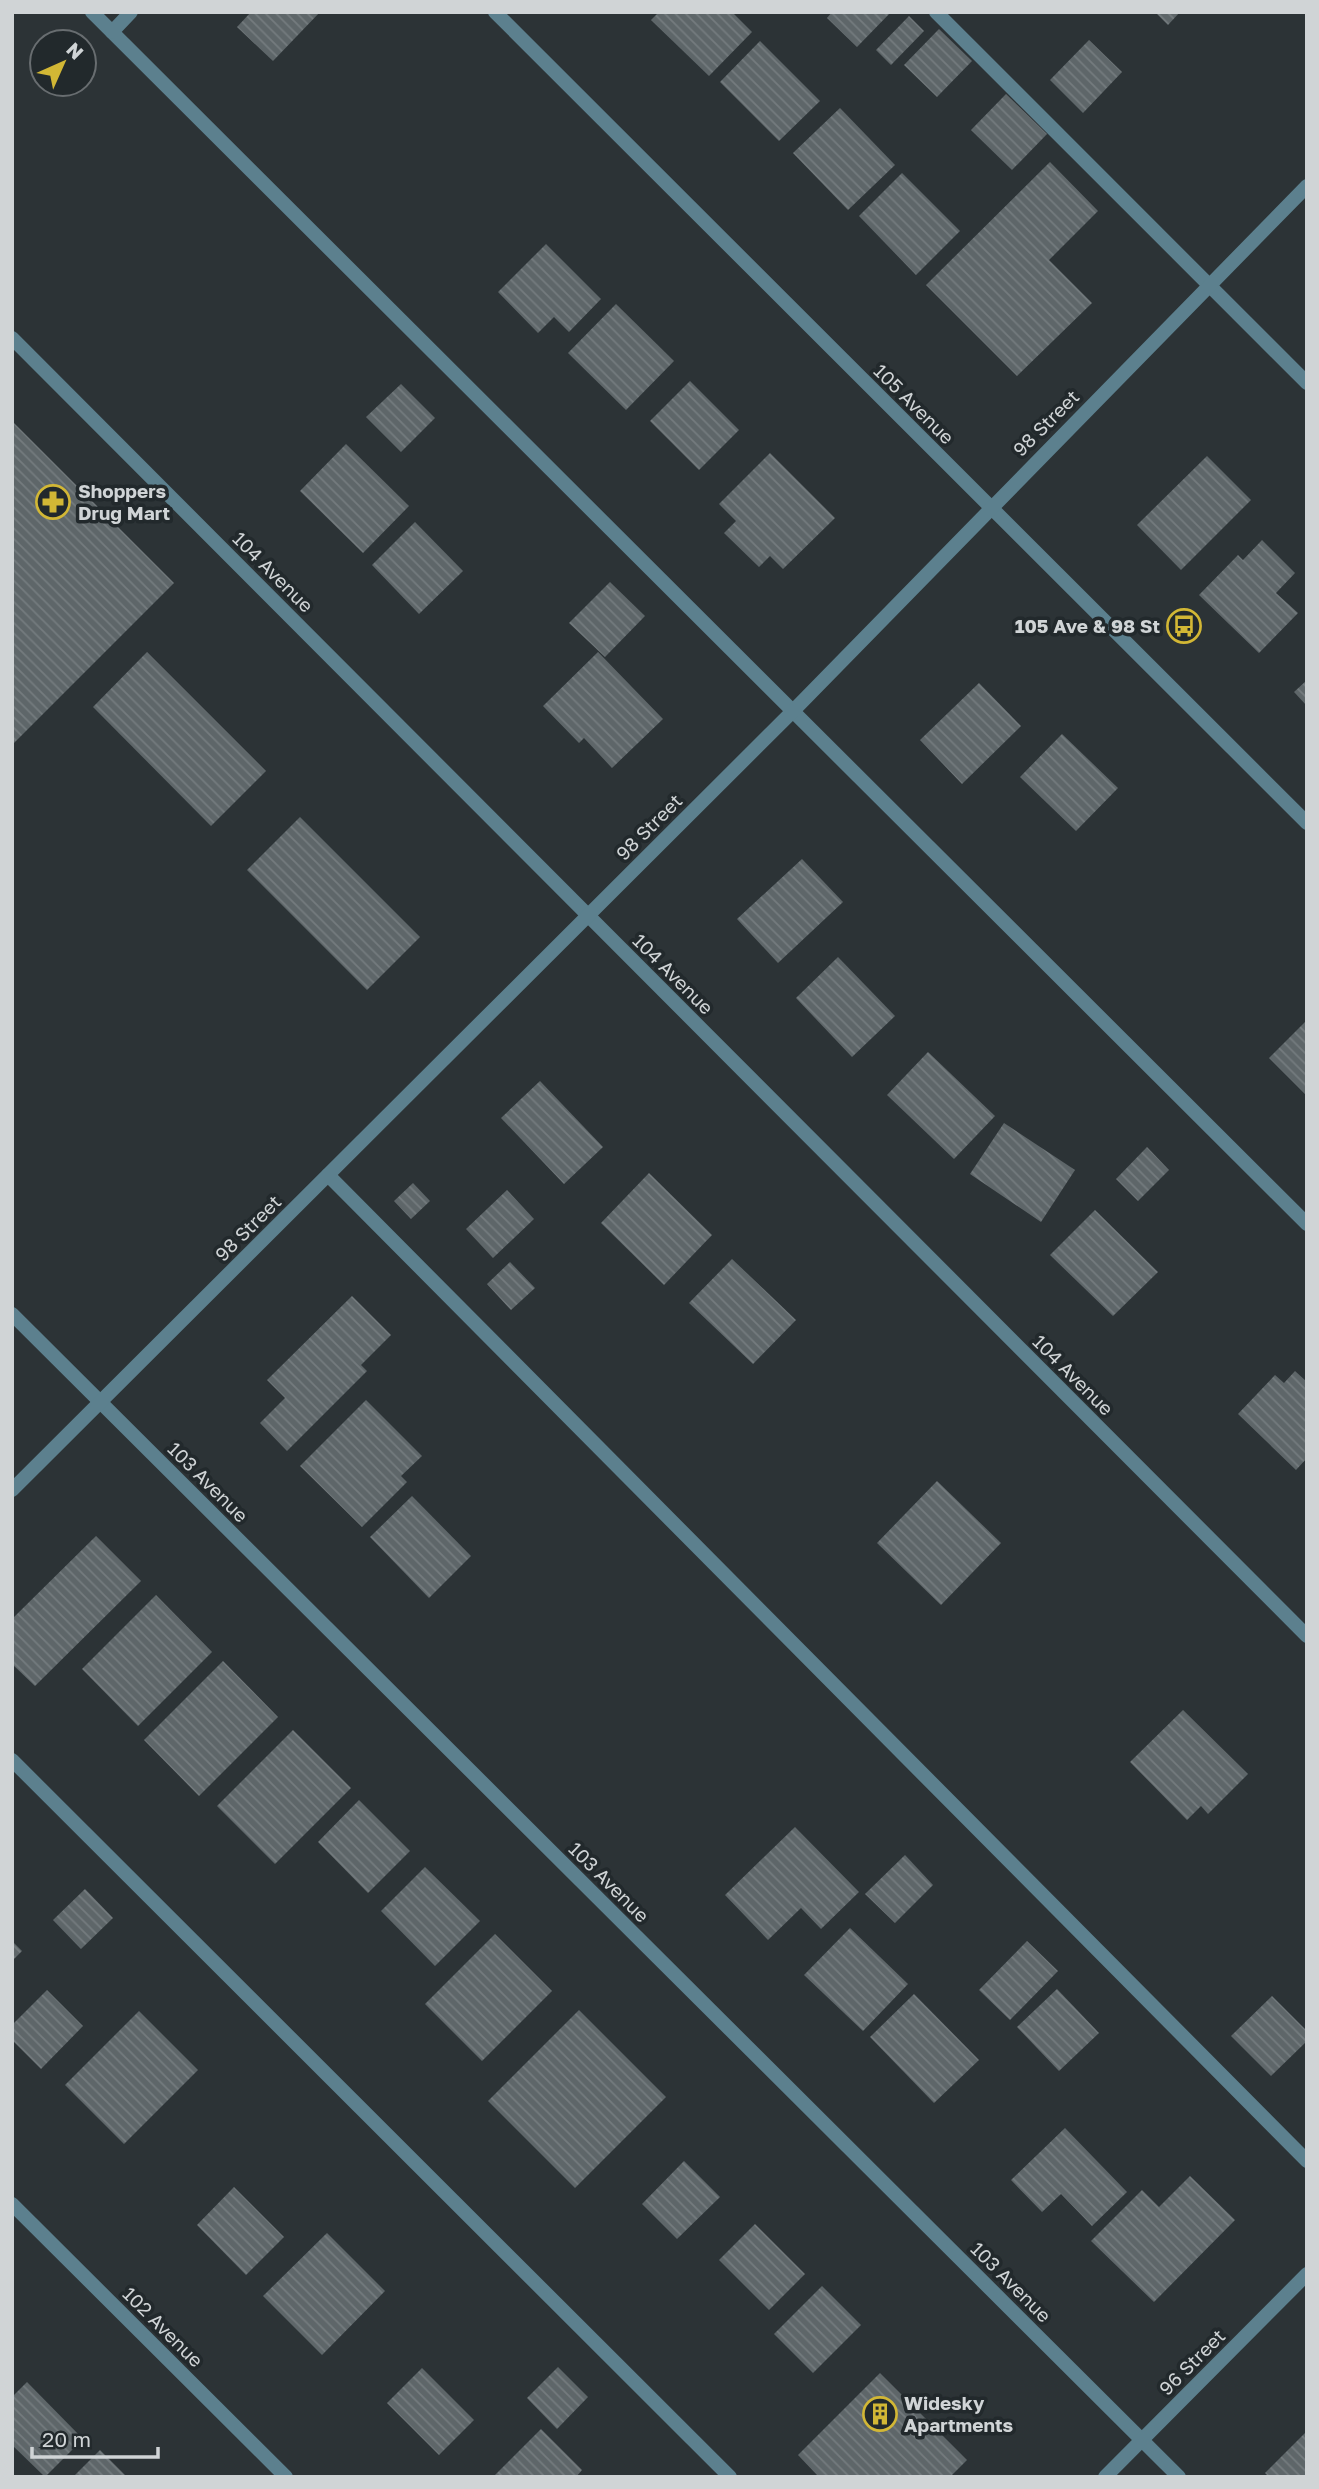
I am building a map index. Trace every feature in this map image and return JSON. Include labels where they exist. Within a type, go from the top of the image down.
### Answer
[{"type":"street","points":[[92,12],[1307,1224]]},
{"type":"street","points":[[112,32],[131,12]]},
{"type":"street","name":"105 Avenue","points":[[495,12],[1307,823]]},
{"type":"street","points":[[936,12],[1307,383]]},
{"type":"street","name":"98 Street","points":[[12,1490],[794,710],[1307,186]]},
{"type":"street","name":"104 Avenue","points":[[12,338],[1307,1636]]},
{"type":"street","points":[[328,1175],[1307,2161]]},
{"type":"street","name":"103 Avenue","points":[[12,1314],[1179,2477]]},
{"type":"street","points":[[12,1760],[730,2477]]},
{"type":"street","name":"102 Avenue","points":[[12,2204],[286,2477]]},
{"type":"street","name":"96 Street","points":[[1105,2477],[1307,2274]]},
{"type":"building","points":[[251,12],[320,12],[273,61],[237,27]]},
{"type":"building","points":[[659,12],[732,12],[752,32],[709,76],[651,20]]},
{"type":"building","points":[[832,12],[891,12],[857,47],[827,18]]},
{"type":"building","points":[[1155,12],[1180,12],[1168,25]]},
{"type":"building","points":[[909,16],[924,31],[891,65],[876,50]]},
{"type":"building","points":[[939,29],[972,61],[937,97],[904,65]]},
{"type":"building","points":[[1089,40],[1122,72],[1083,113],[1050,80]]},
{"type":"building","points":[[760,41],[820,101],[779,141],[720,82]]},
{"type":"building","points":[[1006,94],[1047,134],[1012,170],[971,130]]},
{"type":"building","points":[[840,108],[895,165],[848,210],[793,153]]},
{"type":"building","points":[[1050,162],[1098,211],[1049,260],[1092,303],[1017,376],[926,285]]},
{"type":"building","points":[[902,173],[960,231],[916,275],[859,216]]},
{"type":"building","points":[[546,244],[601,299],[569,332],[554,317],[538,333],[498,292]]},
{"type":"building","points":[[616,304],[674,361],[626,410],[568,353]]},
{"type":"building","points":[[690,381],[739,430],[699,470],[650,421]]},
{"type":"building","points":[[401,384],[435,418],[401,452],[366,417]]},
{"type":"building","name":"Shoppers Drug Mart","points":[[12,421],[174,583],[12,745]]},
{"type":"building","points":[[346,444],[409,506],[363,553],[300,491]]},
{"type":"building","points":[[770,453],[835,518],[783,569],[770,556],[759,567],[724,533],[736,521],[719,504]]},
{"type":"building","points":[[1207,456],[1251,500],[1181,570],[1137,525]]},
{"type":"building","points":[[415,522],[463,571],[419,614],[372,565]]},
{"type":"building","points":[[1262,540],[1295,573],[1276,593],[1298,613],[1259,653],[1199,595],[1238,555],[1243,560]]},
{"type":"building","points":[[610,582],[645,616],[605,657],[569,623]]},
{"type":"building","points":[[147,652],[266,771],[211,826],[93,707]]},
{"type":"building","points":[[598,652],[663,719],[612,768],[584,738],[579,743],[543,706]]},
{"type":"building","points":[[1307,680],[1307,706],[1294,692]]},
{"type":"building","points":[[979,683],[1021,726],[962,784],[920,740]]},
{"type":"building","points":[[1062,734],[1118,788],[1076,831],[1020,777]]},
{"type":"building","points":[[300,817],[420,937],[367,990],[247,870]]},
{"type":"building","points":[[802,859],[843,902],[778,963],[737,919]]},
{"type":"building","points":[[838,957],[895,1016],[852,1057],[796,998]]},
{"type":"building","points":[[1307,1020],[1307,1096],[1269,1058]]},
{"type":"building","points":[[928,1052],[995,1116],[954,1159],[887,1095]]},
{"type":"building","points":[[540,1081],[603,1147],[564,1184],[501,1118]]},
{"type":"building","points":[[1004,1123],[1075,1170],[1041,1222],[970,1174]]},
{"type":"building","points":[[1147,1147],[1169,1170],[1138,1201],[1116,1179]]},
{"type":"building","points":[[649,1173],[712,1235],[664,1285],[601,1223]]},
{"type":"building","points":[[413,1183],[430,1201],[411,1219],[394,1201]]},
{"type":"building","points":[[507,1190],[534,1219],[493,1258],[466,1229]]},
{"type":"building","points":[[1095,1210],[1158,1272],[1113,1316],[1050,1255]]},
{"type":"building","points":[[732,1259],[796,1320],[753,1364],[689,1303]]},
{"type":"building","points":[[510,1262],[535,1288],[511,1310],[487,1284]]},
{"type":"building","points":[[352,1296],[391,1335],[361,1365],[367,1371],[287,1451],[260,1423],[285,1398],[267,1380]]},
{"type":"building","points":[[1295,1371],[1307,1382],[1307,1458],[1296,1470],[1238,1414],[1275,1375],[1284,1383]]},
{"type":"building","points":[[366,1400],[422,1456],[401,1476],[407,1482],[362,1527],[300,1466]]},
{"type":"building","points":[[937,1481],[1001,1543],[941,1605],[877,1543]]},
{"type":"building","points":[[412,1496],[471,1556],[429,1598],[370,1537]]},
{"type":"building","points":[[96,1536],[141,1581],[35,1686],[12,1664],[12,1619]]},
{"type":"building","points":[[156,1595],[212,1652],[138,1726],[82,1669]]},
{"type":"building","points":[[223,1661],[278,1717],[199,1796],[144,1740]]},
{"type":"building","points":[[1183,1710],[1248,1774],[1208,1814],[1201,1806],[1187,1820],[1130,1762]]},
{"type":"building","points":[[293,1730],[351,1788],[275,1864],[217,1806]]},
{"type":"building","points":[[359,1800],[410,1851],[368,1893],[318,1842]]},
{"type":"building","points":[[795,1827],[859,1892],[821,1929],[801,1908],[768,1940],[725,1895]]},
{"type":"building","points":[[905,1855],[933,1885],[895,1923],[865,1894]]},
{"type":"building","points":[[425,1867],[480,1921],[435,1966],[381,1911]]},
{"type":"building","points":[[85,1889],[113,1918],[81,1949],[53,1920]]},
{"type":"building","points":[[850,1928],[908,1984],[863,2031],[804,1975]]},
{"type":"building","points":[[495,1934],[552,1991],[482,2061],[425,2004]]},
{"type":"building","points":[[12,1941],[22,1951],[12,1961]]},
{"type":"building","points":[[1027,1941],[1058,1971],[1010,2020],[979,1990]]},
{"type":"building","points":[[1057,1989],[1099,2033],[1059,2071],[1017,2027]]},
{"type":"building","points":[[47,1990],[83,2026],[41,2069],[12,2040],[12,2025]]},
{"type":"building","points":[[914,1994],[979,2060],[934,2103],[870,2037]]},
{"type":"building","points":[[1272,1996],[1307,2031],[1307,2041],[1271,2076],[1231,2036]]},
{"type":"building","points":[[579,2010],[666,2097],[575,2188],[488,2101]]},
{"type":"building","points":[[139,2011],[198,2070],[124,2144],[65,2085]]},
{"type":"building","points":[[1065,2128],[1127,2192],[1092,2226],[1061,2194],[1042,2212],[1011,2180]]},
{"type":"building","points":[[684,2161],[720,2197],[677,2239],[642,2204]]},
{"type":"building","points":[[1190,2176],[1235,2220],[1154,2302],[1091,2241],[1142,2190],[1159,2207]]},
{"type":"building","points":[[234,2187],[284,2237],[246,2275],[197,2225]]},
{"type":"building","points":[[755,2224],[805,2274],[769,2310],[719,2260]]},
{"type":"building","points":[[327,2233],[385,2291],[322,2355],[263,2296]]},
{"type":"building","points":[[822,2286],[861,2325],[813,2373],[774,2334]]},
{"type":"building","points":[[558,2367],[588,2397],[557,2429],[527,2398]]},
{"type":"building","points":[[422,2368],[474,2420],[439,2455],[387,2403]]},
{"type":"building","name":"Widesky Apartments","points":[[880,2373],[967,2460],[950,2477],[819,2477],[798,2455]]},
{"type":"building","points":[[27,2382],[83,2439],[45,2477],[12,2445],[12,2397]]},
{"type":"building","points":[[541,2429],[582,2470],[576,2477],[493,2477]]},
{"type":"building","points":[[1307,2431],[1307,2477],[1269,2477],[1265,2473]]},
{"type":"building","points":[[100,2450],[127,2477],[73,2477]]},
{"type":"place","name":"Shoppers Drug Mart","points":[[53,502]]},
{"type":"place","name":"105 Ave & 98 St","points":[[1184,626]]},
{"type":"place","name":"Widesky Apartments","points":[[880,2414]]}]
